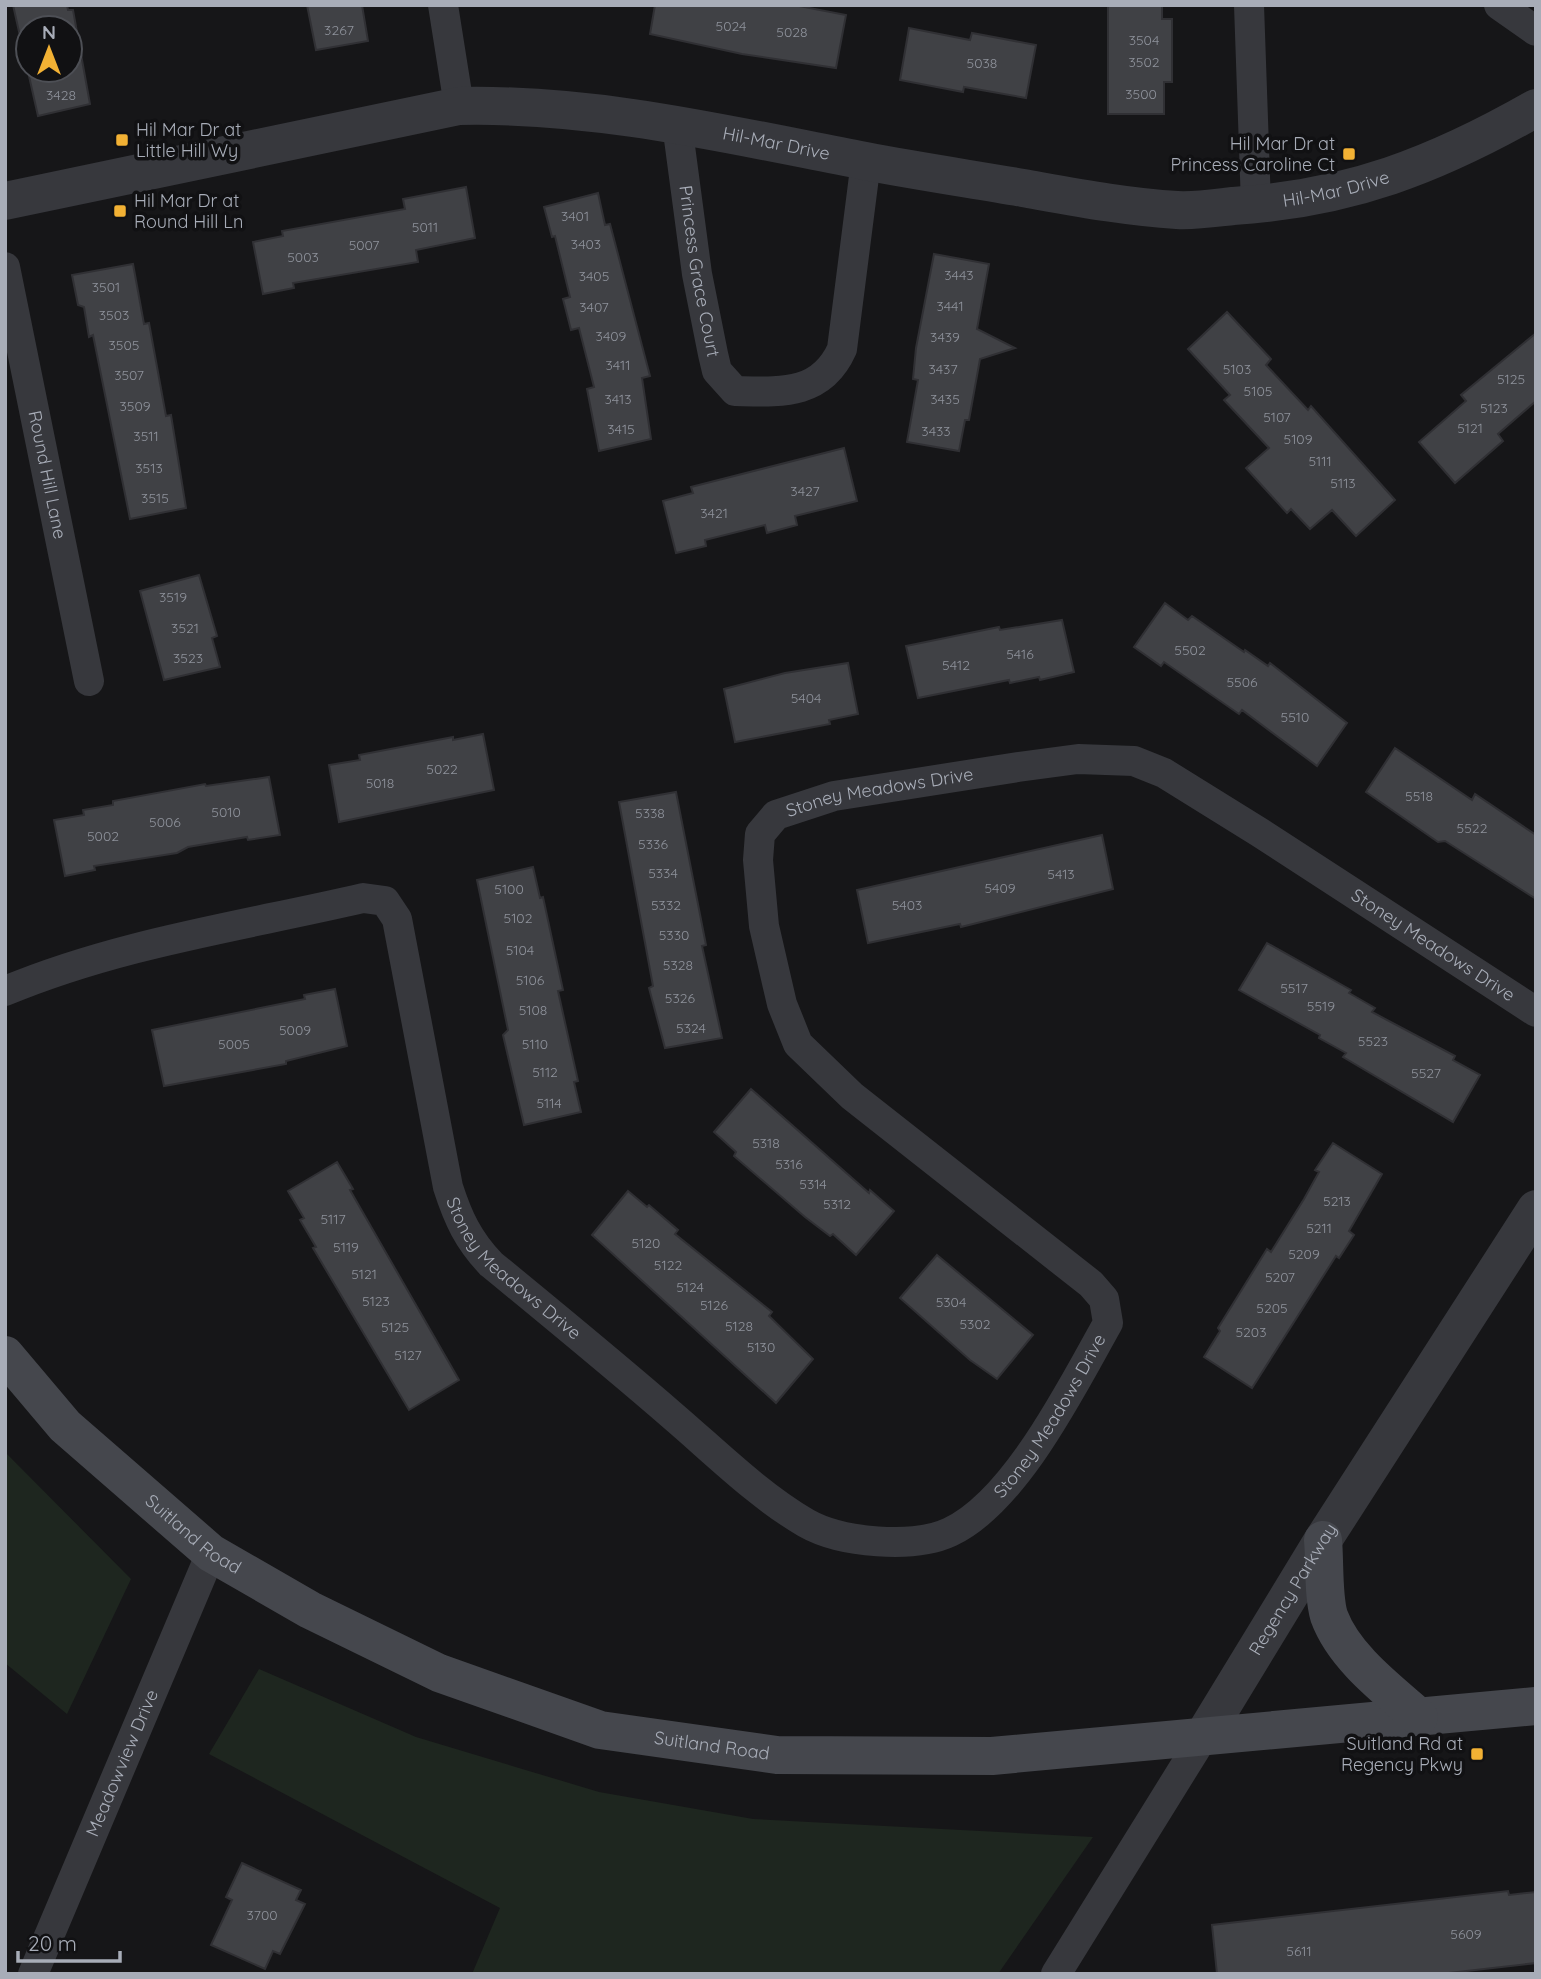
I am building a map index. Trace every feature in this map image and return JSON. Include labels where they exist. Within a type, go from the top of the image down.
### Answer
[{"type":"main road","name":"Suitland Road","points":[[5,1355],[65,1426],[211,1553],[310,1610],[439,1673],[600,1730],[791,1755],[992,1756],[1536,1706]]},
{"type":"main road","points":[[1323,1540],[1329,1615],[1348,1647],[1371,1675],[1419,1717]]},
{"type":"street","points":[[443,5],[458,106]]},
{"type":"street","points":[[1249,5],[1256,205]]},
{"type":"street","points":[[1499,5],[1536,31]]},
{"type":"street","name":"Hil-Mar Drive","points":[[5,201],[458,106],[563,108],[677,124],[866,161],[1085,199],[1179,210],[1256,205],[1339,192],[1399,174],[1472,145],[1536,108]]},
{"type":"street","name":"Princess Grace Court","points":[[677,124],[697,274],[713,354],[717,371],[735,391],[785,392],[816,381],[834,368],[842,349],[866,161]]},
{"type":"street","name":"Round Hill Lane","points":[[5,267],[89,681]]},
{"type":"street","name":"Stoney Meadows Drive","points":[[5,991],[60,968],[142,944],[363,898],[385,901],[397,919],[448,1187],[458,1219],[470,1241],[491,1264],[753,1485],[808,1524],[870,1542],[918,1542],[951,1532],[975,1514],[1021,1470],[1108,1323],[1104,1299],[1091,1284],[852,1096],[798,1044],[782,1004],[764,926],[758,860],[760,834],[776,816],[834,796],[1005,769],[1078,759],[1134,761],[1164,773],[1259,832],[1536,1012]]},
{"type":"street","name":"Regency Parkway","points":[[1056,1974],[1323,1540],[1536,1209]]},
{"type":"street","name":"Meadowview Drive","points":[[33,1974],[211,1553]]},
{"type":"shaded area","points":[[5,1452],[131,1579],[67,1714],[5,1663]]},
{"type":"shaded area","points":[[259,1669],[416,1737],[599,1792],[753,1819],[1093,1837],[998,1974],[472,1974],[500,1908],[209,1754]]},
{"type":"building","points":[[13,5],[67,5],[68,10],[73,10],[74,14],[15,14]]},
{"type":"building","points":[[307,5],[362,5],[368,41],[316,50]]},
{"type":"building","points":[[655,5],[794,5],[846,15],[836,68],[742,54],[650,34]]},
{"type":"building","points":[[1108,5],[1162,5],[1162,19],[1172,19],[1172,82],[1164,82],[1164,114],[1108,114]]},
{"type":"building","points":[[909,28],[970,40],[972,33],[1036,45],[1026,98],[964,87],[963,92],[900,80]]},
{"type":"building","points":[[84,71],[90,104],[38,116],[31,84],[84,84]]},
{"type":"building","points":[[466,187],[475,238],[416,250],[418,262],[293,283],[294,288],[263,294],[253,242],[283,236],[282,231],[405,209],[403,199]]},
{"type":"building","points":[[598,193],[605,225],[610,224],[650,376],[642,378],[651,439],[599,451],[587,389],[594,387],[579,328],[571,330],[563,299],[570,297],[555,236],[552,237],[544,207]]},
{"type":"building","points":[[934,254],[989,264],[977,329],[1015,348],[980,359],[969,420],[965,420],[959,451],[907,442],[918,380],[913,379],[916,348]]},
{"type":"building","points":[[133,264],[144,324],[149,323],[166,416],[171,415],[186,508],[130,519],[93,335],[89,337],[84,307],[78,305],[72,275]]},
{"type":"building","points":[[1227,312],[1271,359],[1266,365],[1308,410],[1311,406],[1395,500],[1356,536],[1332,510],[1310,529],[1291,509],[1287,513],[1246,468],[1269,448],[1224,400],[1230,395],[1188,349]]},
{"type":"building","points":[[1536,333],[1536,401],[1498,434],[1503,441],[1455,483],[1419,442],[1466,401],[1461,395]]},
{"type":"building","points":[[844,448],[857,501],[795,516],[797,525],[767,533],[765,525],[705,540],[706,546],[676,553],[663,501],[693,493],[691,487]]},
{"type":"building","points":[[199,575],[217,636],[212,638],[220,667],[164,680],[140,591]]},
{"type":"building","points":[[1165,603],[1188,620],[1192,616],[1268,666],[1270,663],[1347,723],[1317,766],[1242,710],[1239,714],[1164,662],[1161,666],[1134,647]]},
{"type":"building","points":[[1062,620],[1074,672],[1040,680],[1039,677],[1010,683],[1009,680],[918,698],[906,646],[999,627],[1000,630]]},
{"type":"building","points":[[848,663],[858,714],[829,720],[830,724],[735,742],[724,689],[785,673]]},
{"type":"building","points":[[483,734],[494,790],[339,822],[329,765],[360,760],[359,755]]},
{"type":"building","points":[[1395,748],[1472,800],[1475,794],[1536,835],[1536,899],[1445,841],[1438,842],[1366,792]]},
{"type":"building","points":[[269,777],[280,835],[248,840],[247,837],[188,847],[177,853],[94,866],[95,870],[65,876],[54,820],[84,815],[83,810],[113,805],[113,801],[205,784]]},
{"type":"building","points":[[676,792],[706,945],[702,946],[722,1038],[665,1048],[649,988],[653,986],[619,802]]},
{"type":"building","points":[[1102,835],[1113,889],[961,927],[960,924],[868,943],[857,890]]},
{"type":"building","points":[[533,867],[540,898],[543,897],[563,990],[558,991],[578,1081],[574,1082],[581,1112],[524,1125],[503,1035],[508,1030],[477,880]]},
{"type":"building","points":[[1267,943],[1351,990],[1349,993],[1375,1008],[1372,1012],[1455,1056],[1453,1060],[1480,1075],[1453,1122],[1343,1057],[1346,1053],[1319,1038],[1320,1035],[1239,990]]},
{"type":"building","points":[[335,989],[347,1046],[286,1061],[286,1064],[164,1086],[152,1030],[305,999],[304,995]]},
{"type":"building","points":[[751,1089],[869,1193],[870,1190],[894,1211],[856,1255],[833,1234],[830,1236],[805,1217],[734,1156],[736,1152],[714,1132]]},
{"type":"building","points":[[1333,1143],[1382,1174],[1349,1231],[1354,1235],[1339,1258],[1336,1256],[1252,1388],[1204,1357],[1220,1331],[1218,1328],[1267,1249],[1271,1252],[1304,1199],[1319,1172],[1315,1170]]},
{"type":"building","points":[[337,1162],[353,1189],[350,1190],[459,1380],[409,1410],[313,1248],[316,1247],[300,1220],[304,1218],[288,1191]]},
{"type":"building","points":[[628,1191],[647,1207],[649,1205],[678,1230],[675,1234],[772,1312],[769,1316],[813,1359],[776,1403],[592,1235]]},
{"type":"building","points":[[937,1255],[1033,1335],[997,1379],[970,1360],[900,1298]]},
{"type":"building","points":[[242,1863],[301,1890],[296,1900],[305,1904],[280,1954],[273,1951],[265,1969],[211,1945],[232,1900],[226,1897]]},
{"type":"building","points":[[1508,1891],[1509,1895],[1536,1892],[1536,1963],[1440,1974],[1217,1974],[1212,1925]]},
{"type":"place","name":"Hil Mar Dr at Little Hill Wy","points":[[122,140]]},
{"type":"place","name":"Hil Mar Dr at Princess Caroline Ct","points":[[1349,154]]},
{"type":"place","name":"Hil Mar Dr at Round Hill Ln","points":[[120,211]]},
{"type":"place","name":"Suitland Rd at Regency Pkwy","points":[[1477,1754]]}]
